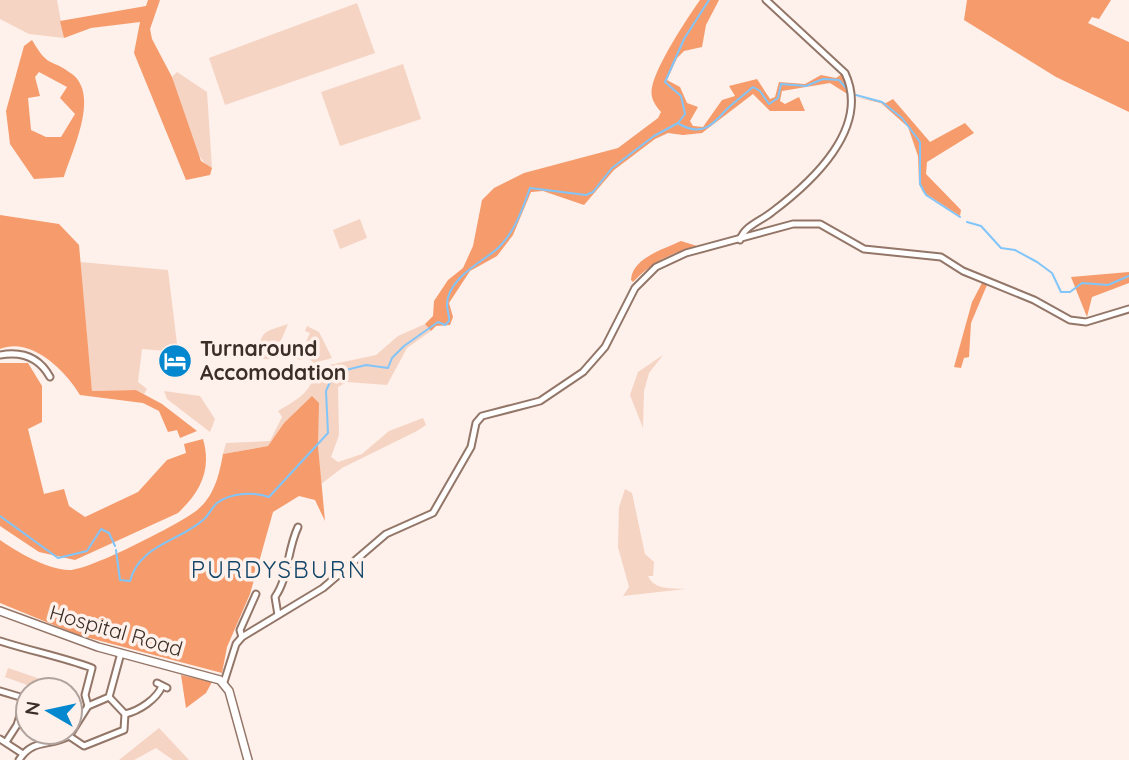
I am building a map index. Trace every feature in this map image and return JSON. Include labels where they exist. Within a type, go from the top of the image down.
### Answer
[{"type":"main road","name":"Hospital Road","points":[[0,611],[45,630],[224,682]]},
{"type":"main road","points":[[224,682],[248,760]]},
{"type":"street","points":[[740,240],[746,228],[782,205],[822,166],[852,114],[851,86],[845,73],[766,0]]},
{"type":"street","points":[[224,682],[232,654],[242,637],[323,588],[386,534],[433,513],[471,447],[478,419],[492,411],[540,401],[583,372],[606,347],[635,288],[648,273],[686,253],[793,224],[813,223],[864,249],[941,257],[963,271],[1034,300],[1070,320],[1086,322],[1129,309]]},
{"type":"street","points":[[0,355],[15,354],[33,358],[50,377]]},
{"type":"street","points":[[278,615],[275,597],[284,581],[287,555],[298,527]]},
{"type":"street","points":[[242,637],[240,630],[256,594]]},
{"type":"street","points":[[0,641],[40,654],[64,657],[92,668],[85,695],[88,706]]},
{"type":"street","points":[[109,697],[121,653]]},
{"type":"street","points":[[125,714],[134,712],[157,696],[162,686]]},
{"type":"street","points":[[84,712],[88,706],[109,697]]},
{"type":"street","points":[[84,746],[126,728],[125,714],[109,697]]},
{"type":"street","points":[[3,741],[23,754]]},
{"type":"street","points":[[19,760],[34,746]]},
{"type":"shaded area","points":[[0,0],[57,0],[64,38],[29,34],[0,19]]},
{"type":"shaded area","points":[[148,0],[160,0],[150,29],[152,39],[172,77],[201,161],[212,168],[210,175],[186,180],[134,53],[140,22],[91,28],[64,38],[60,21],[146,6]]},
{"type":"shaded area","points":[[700,0],[719,0],[706,25],[702,47],[684,51],[677,58],[667,80],[680,87],[687,103],[698,107],[690,121],[693,126],[703,127],[722,100],[735,96],[729,86],[757,79],[770,99],[775,97],[779,82],[805,84],[821,75],[836,78],[842,74],[849,95],[830,83],[782,91],[780,101],[785,104],[799,97],[805,111],[770,111],[753,94],[702,133],[668,133],[655,139],[614,170],[584,205],[543,191],[531,192],[513,235],[497,256],[470,271],[449,303],[453,317],[450,325],[436,326],[431,331],[425,324],[433,316],[434,301],[448,280],[463,268],[473,246],[482,200],[494,188],[524,173],[618,148],[658,118],[661,112],[652,94],[655,77],[673,42]]},
{"type":"shaded area","points":[[967,0],[1111,0],[1099,19],[1092,17],[1088,23],[1129,42],[1129,112],[1056,77],[964,20]]},
{"type":"shaded area","points":[[357,3],[375,53],[225,105],[209,58]]},
{"type":"shaded area","points":[[32,40],[46,59],[72,74],[80,83],[84,95],[82,124],[64,177],[34,179],[10,144],[6,111],[24,46]],"holes":[[[39,72],[67,87],[60,98],[75,114],[61,137],[46,137],[31,130],[28,98],[40,96],[35,77]]]},
{"type":"shaded area","points":[[403,64],[421,119],[340,146],[321,92]]},
{"type":"shaded area","points":[[177,72],[207,92],[212,168],[199,154],[187,128],[172,77]]},
{"type":"shaded area","points":[[855,97],[886,103],[893,99],[930,142],[965,123],[974,133],[927,162],[926,174],[961,210],[960,216],[923,192],[919,184],[918,156],[908,127],[881,103]]},
{"type":"shaded area","points":[[0,215],[59,224],[79,245],[92,391],[136,390],[162,404],[197,431],[180,438],[177,430],[168,432],[159,411],[143,403],[80,395],[57,366],[46,358],[24,347],[0,349]]},
{"type":"shaded area","points":[[360,219],[367,238],[340,249],[333,230]]},
{"type":"shaded area","points":[[681,241],[697,246],[662,259],[633,282],[631,280],[633,272],[643,260]]},
{"type":"shaded area","points":[[80,262],[168,270],[178,352],[142,349],[138,382],[147,389],[144,394],[136,390],[92,391]]},
{"type":"shaded area","points":[[1129,272],[1129,283],[1092,297],[1087,317],[1071,277]]},
{"type":"shaded area","points":[[982,283],[987,285],[971,323],[969,357],[964,358],[961,368],[954,367],[972,302]]},
{"type":"shaded area","points":[[288,324],[273,359],[262,359],[261,343],[264,334]]},
{"type":"shaded area","points":[[425,324],[431,331],[407,348],[387,385],[347,382],[338,387],[339,435],[331,457],[338,462],[362,454],[389,431],[423,418],[426,425],[417,431],[342,468],[321,484],[318,446],[284,423],[268,446],[223,454],[226,443],[270,441],[282,417],[278,411],[308,389],[315,368],[376,355],[398,336]]},
{"type":"shaded area","points":[[307,326],[319,332],[332,358],[314,363],[307,357],[300,360],[285,353],[290,342],[295,344],[293,350],[301,353],[310,333],[305,331]]},
{"type":"shaded area","points":[[663,355],[649,373],[644,391],[643,428],[630,395],[638,372]]},
{"type":"shaded area","points":[[0,363],[28,363],[42,386],[42,422],[28,429],[44,494],[64,489],[69,506],[85,517],[138,492],[167,460],[186,453],[184,444],[203,439],[206,461],[198,489],[178,513],[75,560],[39,552],[0,526]]},
{"type":"shaded area","points":[[164,391],[200,396],[215,419],[210,432],[167,399]]},
{"type":"shaded area","points":[[312,396],[319,403],[318,446],[325,521],[315,500],[299,496],[273,512],[250,594],[227,647],[222,673],[78,635],[0,603],[0,540],[33,560],[60,569],[79,568],[113,555],[196,511],[211,493],[223,454],[268,446],[284,423]]},
{"type":"shaded area","points":[[625,489],[632,493],[645,554],[654,562],[653,576],[648,576],[651,581],[659,586],[685,589],[623,596],[629,587],[618,547],[619,507]]},
{"type":"shaded area","points":[[8,668],[32,676],[14,676],[14,680],[5,677]]},
{"type":"shaded area","points":[[181,675],[212,682],[206,693],[186,708]]},
{"type":"shaded area","points":[[159,728],[189,760],[173,760],[156,748],[134,760],[119,760]]},
{"type":"waterway","points":[[116,550],[120,580],[130,581],[135,569],[151,551],[194,527],[223,499],[243,494],[269,497],[328,433],[326,391],[334,373],[366,365],[388,368],[392,358],[404,346],[438,322],[445,325],[449,321],[447,305],[452,288],[464,274],[505,240],[520,215],[530,188],[586,195],[593,192],[612,168],[654,136],[678,123],[685,114],[681,96],[665,82],[684,39],[709,0]]},
{"type":"waterway","points":[[679,124],[687,128],[705,128],[753,87],[760,91],[769,104],[778,98],[781,84],[806,86],[823,79],[839,80],[847,89]]},
{"type":"waterway","points":[[856,95],[882,102],[902,118],[920,142],[920,184],[926,195],[960,217]]},
{"type":"waterway","points":[[967,222],[981,226],[1001,248],[1015,250],[1052,273],[1061,292],[1070,292],[1082,283],[1108,285],[1129,276]]},
{"type":"waterway","points":[[0,516],[58,558],[87,551],[101,529],[109,533],[115,546]]},
{"type":"place","name":"Turnaround Accomodation","points":[[175,361]]},
{"type":"district","name":"PURDYSBURN","points":[[279,570]]}]
